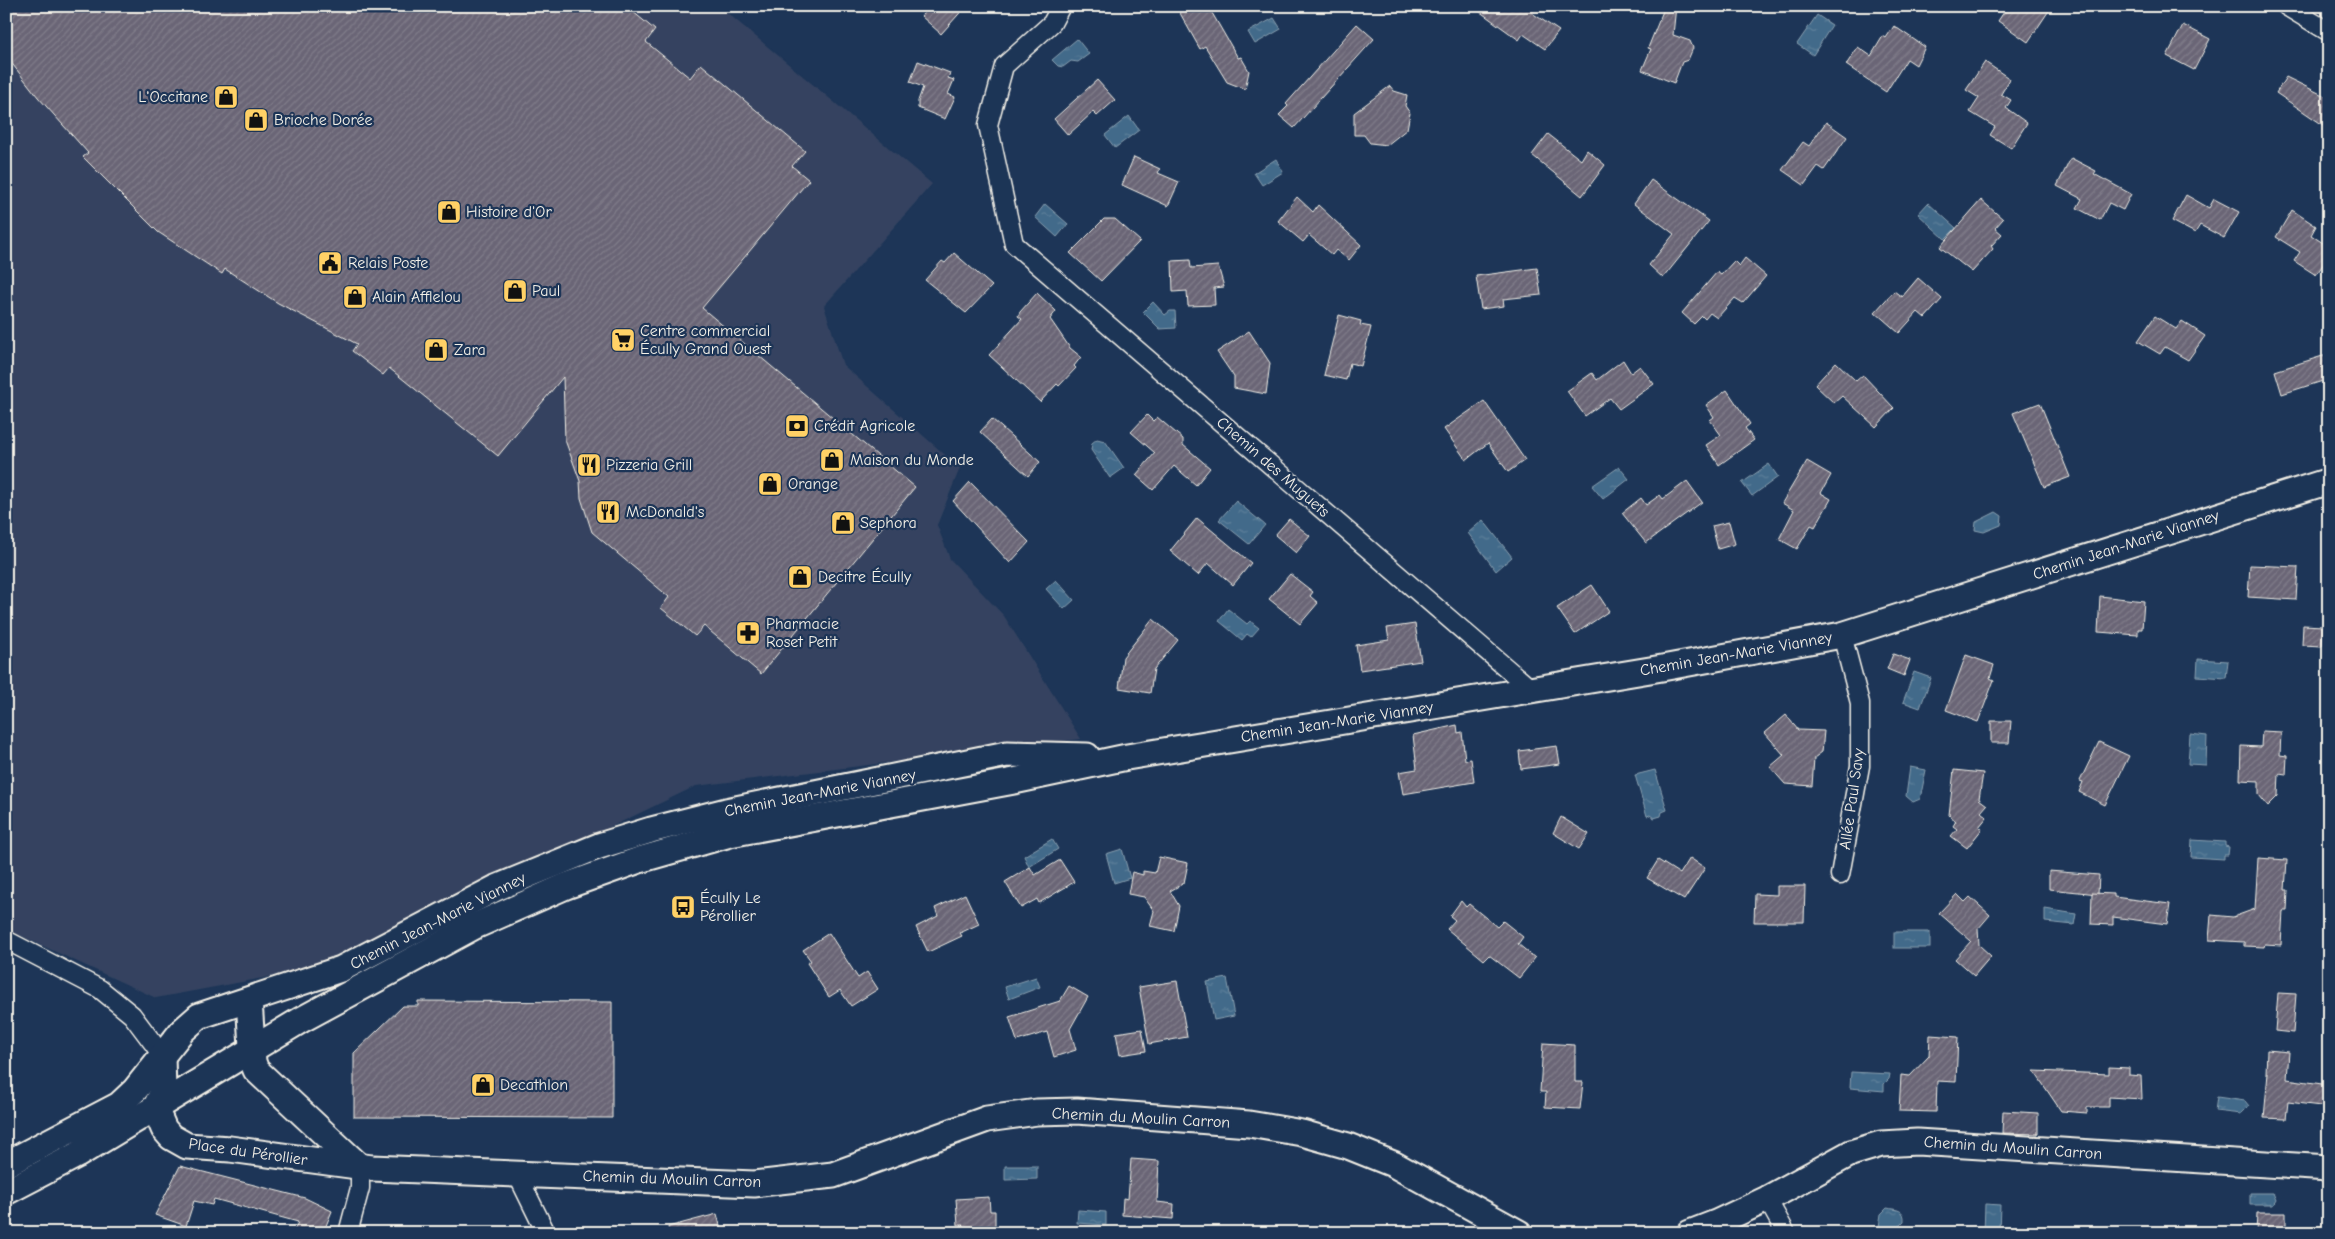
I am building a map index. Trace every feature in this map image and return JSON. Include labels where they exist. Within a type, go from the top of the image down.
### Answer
[{"type":"street","name":"Chemin des Muguets","points":[[1061,6],[1052,23],[1004,66],[988,126],[1014,244],[1532,690]]},
{"type":"street","points":[[2286,6],[2329,32]]},
{"type":"street","name":"Chemin Jean-Marie Vianney","points":[[6,1164],[119,1105],[135,1090],[182,1031],[199,1016],[341,969],[496,888],[599,846],[765,815],[1007,754],[1127,757],[1532,690],[1842,635],[2329,481]]},
{"type":"street","name":"Allée Paul Savy","points":[[1840,875],[1860,766],[1860,703],[1842,635]]},
{"type":"street","name":"Chemin Jean-Marie Vianney","points":[[6,1192],[155,1108],[318,1010],[475,926],[566,886],[639,860],[728,822]]},
{"type":"street","points":[[6,940],[100,989],[132,1015],[162,1055],[163,1092],[155,1108]]},
{"type":"street","points":[[249,1000],[253,1062],[256,1070],[360,1167],[360,1188],[348,1233]]},
{"type":"street","name":"Place du Pérollier","points":[[155,1108],[164,1129],[171,1137],[187,1146],[230,1149],[360,1167]]},
{"type":"street","name":"Chemin du Moulin Carron","points":[[360,1167],[754,1184],[832,1175],[941,1134],[987,1119],[1037,1112],[1077,1111],[1249,1124],[1302,1133],[1348,1146],[1393,1164],[1508,1230]]},
{"type":"street","name":"Chemin du Moulin Carron","points":[[1690,1233],[1715,1228],[1851,1153],[1881,1144],[1917,1142],[2329,1168]]},
{"type":"street","points":[[517,1174],[546,1233]]},
{"type":"street","points":[[1767,1198],[1786,1233]]},
{"type":"shaded area","points":[[6,6],[719,6],[932,184],[824,306],[843,365],[960,468],[937,525],[950,559],[1004,616],[1081,739],[696,786],[317,968],[156,998],[6,929]]},
{"type":"water","points":[[1817,15],[1832,25],[1813,55],[1797,44]]},
{"type":"water","points":[[1274,18],[1281,29],[1255,44],[1248,32]]},
{"type":"water","points":[[1077,39],[1089,54],[1078,62],[1071,61],[1063,67],[1058,66],[1052,60]]},
{"type":"water","points":[[1129,116],[1139,130],[1115,148],[1105,135]]},
{"type":"water","points":[[1276,159],[1283,172],[1262,185],[1254,173]]},
{"type":"water","points":[[1928,203],[1956,228],[1945,239],[1918,214]]},
{"type":"water","points":[[1045,204],[1068,224],[1057,237],[1035,217]]},
{"type":"water","points":[[1153,302],[1165,315],[1170,311],[1175,311],[1176,328],[1160,329],[1143,312]]},
{"type":"water","points":[[1097,439],[1105,441],[1124,468],[1110,478],[1091,450],[1092,443]]},
{"type":"water","points":[[1769,464],[1778,477],[1752,496],[1742,483]]},
{"type":"water","points":[[1619,467],[1629,479],[1603,499],[1592,486]]},
{"type":"water","points":[[1236,501],[1265,525],[1249,544],[1219,520]]},
{"type":"water","points":[[1996,512],[2002,516],[2001,525],[1984,532],[1975,530],[1976,522]]},
{"type":"water","points":[[1483,520],[1512,557],[1496,571],[1468,533]]},
{"type":"water","points":[[1056,580],[1074,600],[1064,609],[1046,589]]},
{"type":"water","points":[[1228,609],[1247,624],[1250,621],[1259,628],[1251,637],[1247,634],[1242,640],[1219,621]]},
{"type":"water","points":[[2198,659],[2228,661],[2226,678],[2197,676]]},
{"type":"water","points":[[1914,672],[1931,678],[1920,708],[1903,702]]},
{"type":"water","points":[[2190,734],[2207,736],[2206,765],[2188,764]]},
{"type":"water","points":[[1910,767],[1926,770],[1920,799],[1913,802],[1906,796]]},
{"type":"water","points":[[1655,770],[1667,810],[1662,812],[1661,816],[1654,818],[1650,815],[1647,816],[1635,775]]},
{"type":"water","points":[[1052,839],[1058,849],[1029,867],[1024,856]]},
{"type":"water","points":[[2192,840],[2225,842],[2225,846],[2229,847],[2228,855],[2224,855],[2224,859],[2191,857]]},
{"type":"water","points":[[1122,849],[1130,878],[1114,883],[1106,854]]},
{"type":"water","points":[[2045,909],[2076,914],[2074,925],[2045,922]]},
{"type":"water","points":[[1894,932],[1930,932],[1930,948],[1894,948]]},
{"type":"water","points":[[1036,977],[1040,987],[1009,999],[1005,987]]},
{"type":"water","points":[[1227,978],[1234,1016],[1214,1020],[1207,982]]},
{"type":"water","points":[[1851,1072],[1890,1074],[1889,1079],[1884,1084],[1884,1091],[1850,1088]]},
{"type":"water","points":[[2217,1097],[2245,1101],[2249,1106],[2241,1114],[2215,1111]]},
{"type":"water","points":[[1005,1166],[1037,1166],[1037,1179],[1005,1180]]},
{"type":"water","points":[[2250,1193],[2273,1193],[2276,1200],[2273,1205],[2250,1205]]},
{"type":"water","points":[[1985,1204],[2000,1205],[1999,1233],[1984,1233]]},
{"type":"water","points":[[1887,1208],[1900,1211],[1903,1214],[1904,1221],[1898,1227],[1897,1233],[1878,1233],[1881,1214]]},
{"type":"water","points":[[1078,1210],[1106,1212],[1106,1225],[1077,1223]]},
{"type":"building","name":"Centre commercial Écully Grand Ouest","points":[[6,6],[626,6],[655,30],[646,42],[690,78],[701,64],[805,151],[792,166],[809,180],[702,308],[915,487],[761,674],[704,626],[695,636],[661,608],[669,597],[592,532],[581,498],[580,481],[565,440],[563,377],[498,456],[389,368],[383,375],[352,351],[357,344],[278,303],[225,269],[222,274],[158,232],[83,157],[88,153],[38,97],[6,56]]},
{"type":"building","points":[[930,6],[966,6],[941,34],[921,16]]},
{"type":"building","points":[[1176,6],[1208,6],[1238,58],[1241,57],[1249,71],[1245,89],[1227,82],[1205,46],[1200,49]]},
{"type":"building","points":[[1472,6],[1536,6],[1532,13],[1559,31],[1545,49],[1523,34],[1519,40]]},
{"type":"building","points":[[1665,6],[1676,6],[1673,35],[1690,41],[1693,48],[1688,60],[1682,62],[1674,83],[1642,70],[1651,49],[1648,48]]},
{"type":"building","points":[[2008,6],[2052,6],[2028,42],[1998,21]]},
{"type":"building","points":[[1357,24],[1374,39],[1294,128],[1279,115],[1288,106],[1286,104]]},
{"type":"building","points":[[2183,25],[2210,39],[2194,70],[2167,56]]},
{"type":"building","points":[[1894,26],[1925,47],[1916,65],[1907,59],[1886,92],[1846,65],[1858,47],[1871,56],[1883,36],[1886,38]]},
{"type":"building","points":[[918,61],[950,73],[948,78],[954,80],[948,94],[955,97],[945,119],[918,108],[918,101],[923,87],[910,82]]},
{"type":"building","points":[[1985,62],[2010,79],[2001,94],[2011,100],[2006,108],[2027,123],[2011,148],[1990,135],[1995,127],[1970,112],[1979,98],[1966,90]]},
{"type":"building","points":[[2286,77],[2329,98],[2329,129],[2276,93]]},
{"type":"building","points":[[1097,80],[1115,100],[1097,116],[1093,112],[1068,135],[1054,119]]},
{"type":"building","points":[[1390,86],[1394,91],[1407,95],[1405,106],[1410,113],[1407,129],[1387,145],[1370,143],[1364,135],[1354,135],[1354,113]]},
{"type":"building","points":[[1826,122],[1847,137],[1824,170],[1818,166],[1804,185],[1782,170],[1803,142],[1809,146]]},
{"type":"building","points":[[1548,134],[1581,160],[1587,150],[1605,165],[1582,196],[1532,155]]},
{"type":"building","points":[[1134,157],[1160,169],[1158,173],[1179,182],[1168,206],[1122,185]]},
{"type":"building","points":[[2071,158],[2096,171],[2094,174],[2131,194],[2123,210],[2109,203],[2100,220],[2077,208],[2082,199],[2057,186]]},
{"type":"building","points":[[1651,180],[1709,221],[1663,278],[1649,265],[1674,234],[1634,204]]},
{"type":"building","points":[[2186,195],[2209,208],[2214,199],[2239,212],[2224,238],[2200,225],[2195,233],[2172,221]]},
{"type":"building","points":[[1297,197],[1313,212],[1318,205],[1361,245],[1349,260],[1336,250],[1332,255],[1309,235],[1303,242],[1278,221]]},
{"type":"building","points":[[1981,200],[2003,219],[1995,228],[2002,234],[1991,246],[1993,249],[1972,272],[1940,247]]},
{"type":"building","points":[[2292,210],[2316,226],[2311,235],[2329,247],[2329,256],[2316,275],[2294,261],[2300,252],[2276,237]]},
{"type":"building","points":[[1104,219],[1115,219],[1140,241],[1101,281],[1070,253]]},
{"type":"building","points":[[954,253],[992,286],[966,313],[925,280],[942,261],[945,263]]},
{"type":"building","points":[[1745,258],[1766,276],[1743,303],[1735,298],[1717,318],[1710,313],[1705,319],[1702,316],[1694,324],[1682,313],[1717,272],[1721,275],[1734,261],[1739,266]]},
{"type":"building","points":[[1190,260],[1191,268],[1218,266],[1224,287],[1214,288],[1215,305],[1188,306],[1187,291],[1173,292],[1172,261]]},
{"type":"building","points":[[1537,268],[1541,295],[1503,299],[1504,306],[1481,309],[1476,276]]},
{"type":"building","points":[[1918,278],[1942,299],[1925,318],[1918,312],[1899,333],[1875,312],[1894,291],[1902,297]]},
{"type":"building","points":[[1037,293],[1056,311],[1050,319],[1070,348],[1081,357],[1074,366],[1076,368],[1040,402],[989,355],[1022,319],[1018,316],[1020,312]]},
{"type":"building","points":[[1339,315],[1361,321],[1360,325],[1371,327],[1361,366],[1350,363],[1346,380],[1324,375]]},
{"type":"building","points":[[2155,316],[2176,329],[2182,321],[2205,336],[2188,360],[2165,347],[2160,354],[2138,341]]},
{"type":"building","points":[[1249,331],[1270,363],[1266,394],[1234,388],[1234,377],[1217,352]]},
{"type":"building","points":[[2329,354],[2329,379],[2282,394],[2275,371]]},
{"type":"building","points":[[1623,360],[1631,373],[1640,366],[1654,384],[1619,409],[1610,398],[1585,416],[1567,391],[1592,373],[1597,380]]},
{"type":"building","points":[[1836,362],[1856,381],[1863,375],[1894,408],[1876,427],[1842,396],[1834,403],[1815,385]]},
{"type":"building","points":[[1727,390],[1750,424],[1745,428],[1754,440],[1719,465],[1706,445],[1721,435],[1710,420],[1714,417],[1706,405]]},
{"type":"building","points":[[1484,401],[1525,460],[1508,472],[1488,443],[1466,460],[1444,429]]},
{"type":"building","points":[[2040,403],[2070,477],[2044,487],[2013,413]]},
{"type":"building","points":[[1147,415],[1153,421],[1157,417],[1183,439],[1183,445],[1210,468],[1196,485],[1174,466],[1153,490],[1136,475],[1155,453],[1131,432]]},
{"type":"building","points":[[992,419],[1040,462],[1028,476],[980,432]]},
{"type":"building","points":[[1807,461],[1831,475],[1821,493],[1831,499],[1815,527],[1811,525],[1797,549],[1779,539],[1794,510],[1782,503]]},
{"type":"building","points":[[1687,481],[1702,502],[1646,543],[1622,513],[1641,498],[1646,505],[1660,495],[1663,499]]},
{"type":"building","points":[[970,482],[1029,542],[1010,563],[953,501]]},
{"type":"building","points":[[1197,518],[1251,563],[1233,585],[1208,563],[1198,575],[1170,551]]},
{"type":"building","points":[[1289,519],[1310,536],[1296,553],[1275,535]]},
{"type":"building","points":[[1729,522],[1735,544],[1718,549],[1712,526]]},
{"type":"building","points":[[2250,565],[2298,567],[2296,600],[2248,597]]},
{"type":"building","points":[[1290,574],[1313,592],[1310,596],[1318,603],[1300,624],[1269,599]]},
{"type":"building","points":[[1592,585],[1609,611],[1575,634],[1557,608]]},
{"type":"building","points":[[2100,596],[2144,601],[2142,629],[2138,629],[2138,635],[2098,632]]},
{"type":"building","points":[[1153,619],[1178,640],[1154,669],[1150,693],[1119,688],[1123,657]]},
{"type":"building","points":[[1415,624],[1421,661],[1360,670],[1356,645],[1389,640],[1387,628]]},
{"type":"building","points":[[2303,625],[2323,626],[2322,646],[2302,645]]},
{"type":"building","points":[[1893,654],[1910,660],[1904,676],[1887,669]]},
{"type":"building","points":[[1966,655],[1994,665],[1990,678],[1994,680],[1978,722],[1946,710]]},
{"type":"building","points":[[1786,715],[1798,730],[1824,731],[1822,752],[1814,758],[1812,786],[1785,784],[1770,767],[1784,755],[1765,733]]},
{"type":"building","points":[[1991,721],[2011,721],[2009,743],[1991,743]]},
{"type":"building","points":[[1457,725],[1458,733],[1462,732],[1465,760],[1471,759],[1474,782],[1403,794],[1399,772],[1417,769],[1413,735]]},
{"type":"building","points":[[2262,731],[2281,732],[2280,755],[2287,756],[2286,775],[2279,774],[2278,796],[2268,806],[2259,795],[2259,781],[2240,780],[2241,746],[2261,747]]},
{"type":"building","points":[[2099,742],[2129,756],[2105,805],[2079,792],[2083,782],[2080,781]]},
{"type":"building","points":[[1557,746],[1560,764],[1521,769],[1519,751]]},
{"type":"building","points":[[1954,770],[1983,773],[1979,799],[1987,805],[1981,812],[1987,817],[1979,827],[1982,829],[1967,848],[1951,836],[1957,829],[1953,826],[1956,821],[1949,815]]},
{"type":"building","points":[[1561,817],[1589,834],[1579,849],[1553,833]]},
{"type":"building","points":[[1159,857],[1188,863],[1184,883],[1170,891],[1179,906],[1174,931],[1150,926],[1154,911],[1144,897],[1128,894],[1132,872],[1143,875],[1143,871],[1155,873]]},
{"type":"building","points":[[1690,858],[1705,868],[1684,900],[1647,878],[1658,860],[1680,874]]},
{"type":"building","points":[[2258,858],[2287,860],[2285,890],[2288,890],[2287,911],[2283,911],[2281,945],[2265,944],[2264,947],[2244,946],[2244,942],[2209,940],[2211,915],[2233,917],[2255,909]]},
{"type":"building","points":[[1060,860],[1074,882],[1039,903],[1037,899],[1021,908],[1005,882],[1030,867],[1035,875]]},
{"type":"building","points":[[2049,871],[2099,875],[2098,894],[2049,889]]},
{"type":"building","points":[[1777,886],[1805,886],[1804,922],[1754,922],[1755,894],[1777,895]]},
{"type":"building","points":[[2092,893],[2114,894],[2114,897],[2170,904],[2167,924],[2113,917],[2113,925],[2091,924]]},
{"type":"building","points":[[965,894],[979,924],[960,933],[962,936],[928,952],[916,927],[938,916],[935,908]]},
{"type":"building","points":[[1957,894],[1965,902],[1970,897],[1990,915],[1978,929],[1979,945],[1991,956],[1974,976],[1955,959],[1971,941],[1939,913]]},
{"type":"building","points":[[1461,901],[1466,907],[1469,904],[1497,927],[1503,921],[1523,937],[1518,944],[1535,958],[1519,978],[1489,955],[1484,960],[1447,929],[1455,920],[1450,916]]},
{"type":"building","points":[[829,933],[858,978],[867,972],[878,989],[851,1006],[840,990],[829,997],[807,963],[811,961],[803,950]]},
{"type":"building","points":[[1177,981],[1187,1037],[1149,1044],[1139,987]]},
{"type":"building","points":[[1069,986],[1088,997],[1070,1029],[1076,1050],[1054,1057],[1047,1032],[1017,1041],[1009,1017],[1060,1001]]},
{"type":"building","points":[[2278,993],[2296,994],[2293,1033],[2275,1031]]},
{"type":"building","name":"Decathlon","points":[[418,1001],[612,1002],[612,1118],[354,1117],[354,1053],[403,1006],[418,1006]]},
{"type":"building","points":[[1142,1029],[1146,1051],[1120,1055],[1116,1033]]},
{"type":"building","points":[[1930,1035],[1958,1037],[1956,1082],[1937,1081],[1936,1112],[1899,1111],[1901,1075],[1910,1076],[1929,1056]]},
{"type":"building","points":[[1543,1043],[1575,1045],[1575,1082],[1583,1082],[1580,1109],[1545,1107],[1546,1092],[1540,1092]]},
{"type":"building","points":[[2267,1050],[2289,1052],[2287,1079],[2329,1085],[2329,1107],[2288,1102],[2286,1119],[2264,1118],[2268,1073],[2266,1073]]},
{"type":"building","points":[[2109,1067],[2129,1068],[2129,1075],[2141,1076],[2142,1099],[2109,1097],[2109,1107],[2087,1107],[2087,1113],[2061,1111],[2034,1071],[2109,1074]]},
{"type":"building","points":[[2003,1111],[2038,1113],[2038,1134],[2002,1133]]},
{"type":"building","points":[[1131,1159],[1159,1161],[1157,1202],[1174,1204],[1173,1219],[1122,1215],[1123,1198],[1128,1199]]},
{"type":"building","points":[[180,1166],[305,1198],[332,1211],[323,1233],[293,1233],[298,1222],[214,1199],[212,1205],[194,1201],[186,1226],[155,1215]]},
{"type":"building","points":[[989,1197],[990,1211],[995,1211],[995,1233],[963,1233],[963,1225],[958,1225],[956,1199]]},
{"type":"building","points":[[2257,1213],[2286,1213],[2286,1233],[2256,1233]]},
{"type":"building","points":[[717,1214],[722,1233],[669,1233],[668,1227]]},
{"type":"place","name":"L'Occitane","points":[[226,97]]},
{"type":"place","name":"Brioche Dorée","points":[[256,120]]},
{"type":"place","name":"Histoire d'Or","points":[[449,212]]},
{"type":"place","name":"Relais Poste","points":[[330,263]]},
{"type":"place","name":"Paul","points":[[515,291]]},
{"type":"place","name":"Alain Afflelou","points":[[355,297]]},
{"type":"place","name":"Centre commercial Écully Grand Ouest","points":[[623,340]]},
{"type":"place","name":"Zara","points":[[436,350]]},
{"type":"place","name":"Crédit Agricole","points":[[797,426]]},
{"type":"place","name":"Maison du Monde","points":[[832,460]]},
{"type":"place","name":"Pizzeria Grill","points":[[589,465]]},
{"type":"place","name":"Orange","points":[[770,484]]},
{"type":"place","name":"McDonald's","points":[[608,512]]},
{"type":"place","name":"Sephora","points":[[843,523]]},
{"type":"place","name":"Decitre Écully","points":[[800,577]]},
{"type":"place","name":"Pharmacie Roset Petit","points":[[748,633]]},
{"type":"place","name":"Écully Le Pérollier","points":[[683,907]]},
{"type":"place","name":"Decathlon","points":[[483,1085]]}]
